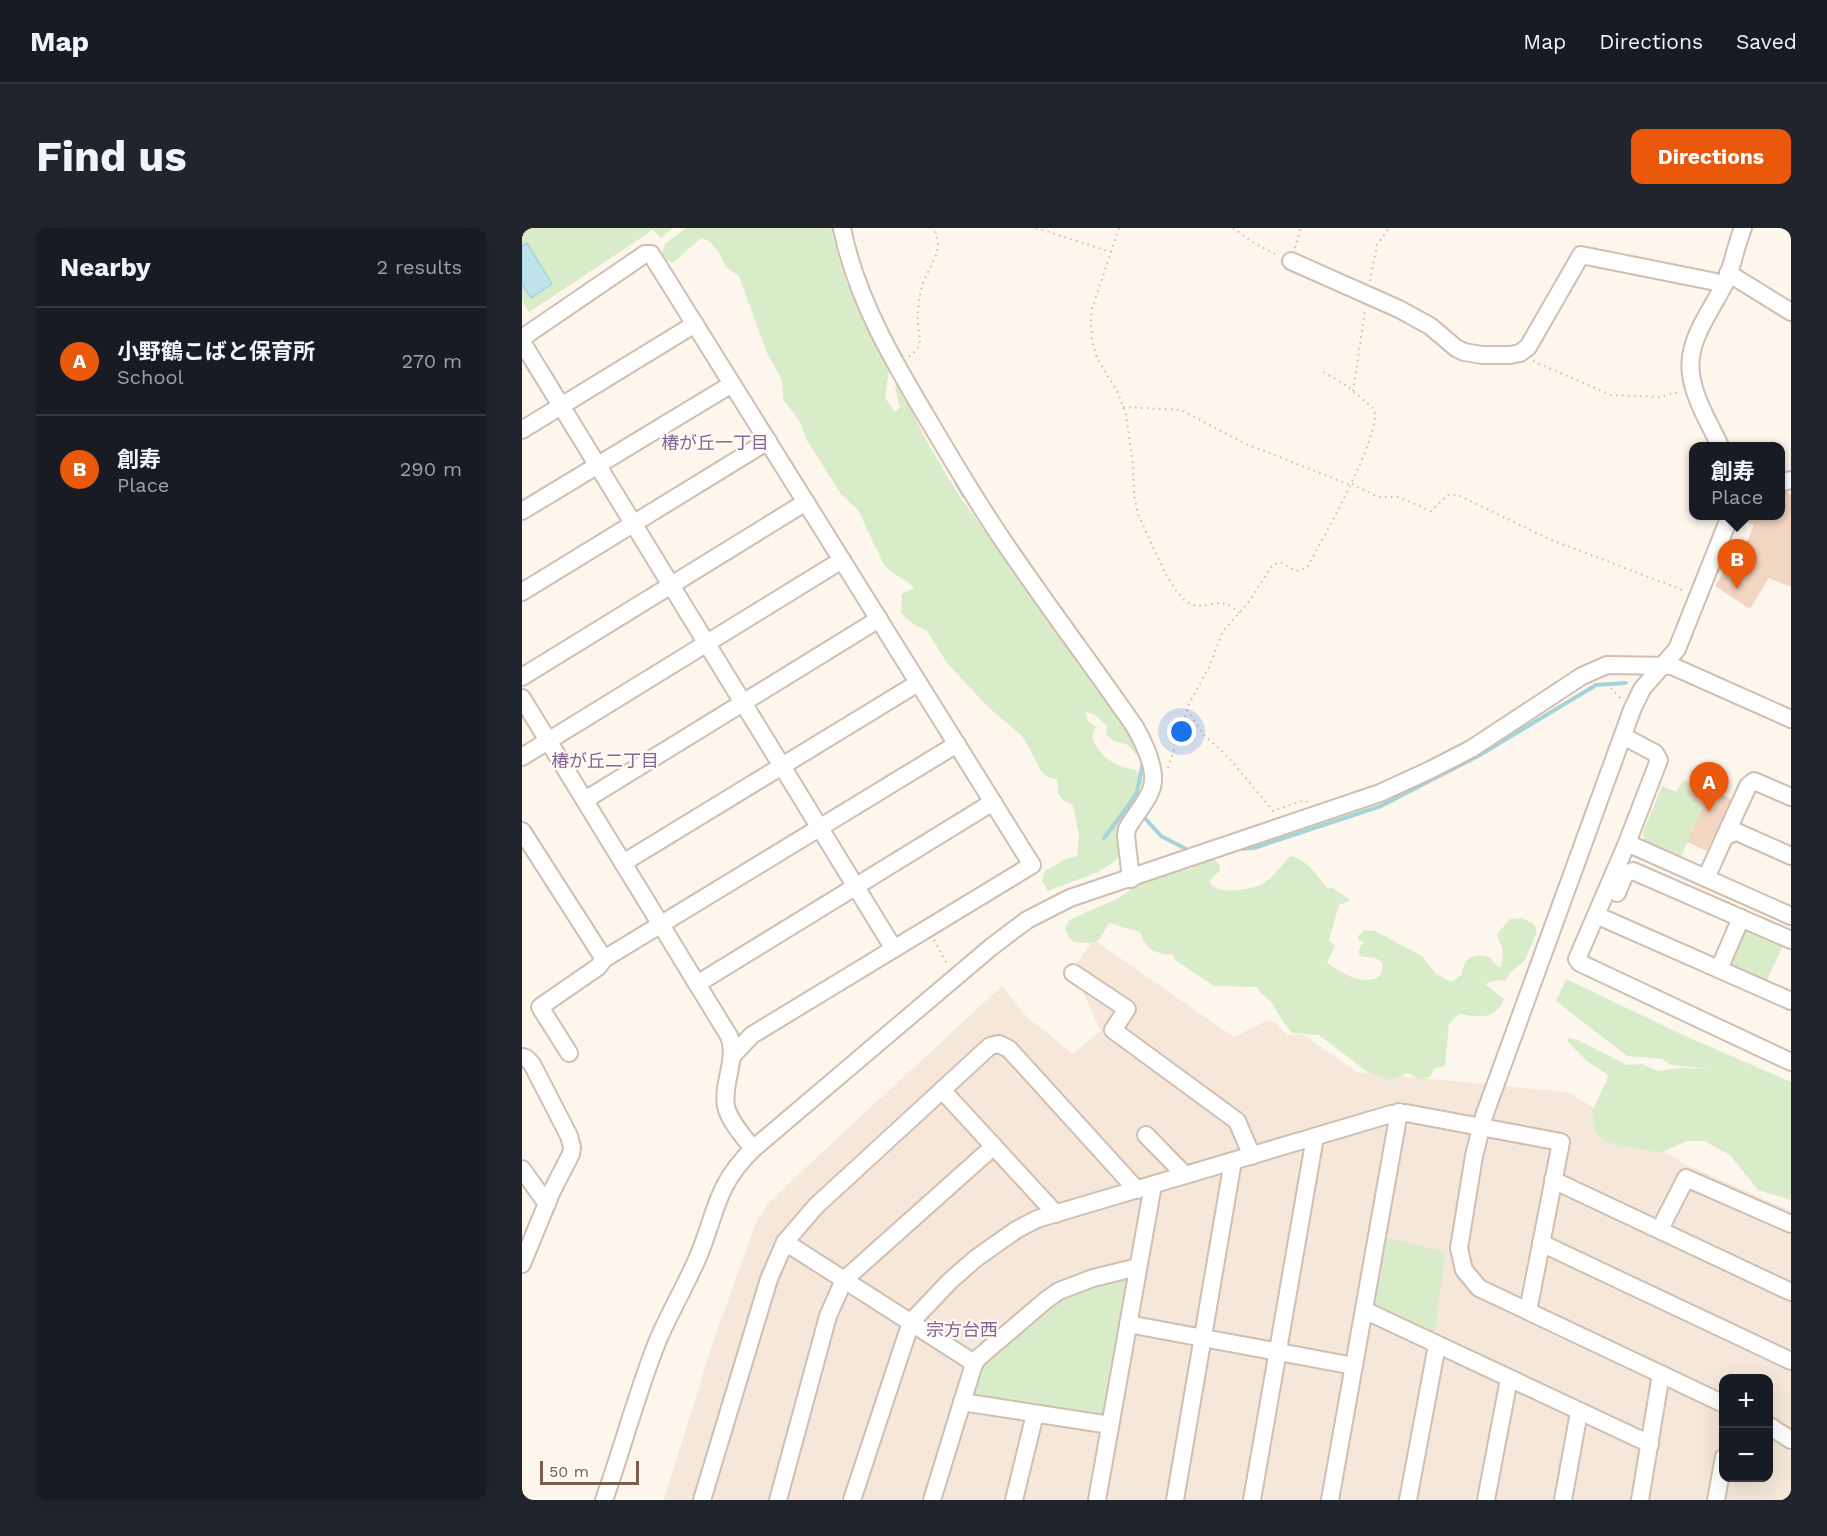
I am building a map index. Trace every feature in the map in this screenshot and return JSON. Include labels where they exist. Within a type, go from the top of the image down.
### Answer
[{"type":"street","points":[[842,228],[844,243],[871,317],[957,470],[1004,542],[1135,727],[1148,751],[1152,786],[1127,829],[1126,836],[1131,879]]},
{"type":"street","points":[[1718,442],[1694,389],[1690,363],[1693,346],[1743,228]]},
{"type":"street","points":[[732,1056],[752,1035],[894,949],[1032,865],[651,254],[645,254],[522,340],[894,949]]},
{"type":"street","points":[[1291,261],[1430,326],[1464,352],[1482,355],[1510,355],[1522,352],[1532,342],[1581,255],[1722,277],[1791,312]]},
{"type":"street","points":[[522,430],[695,324]]},
{"type":"street","points":[[522,511],[732,384]]},
{"type":"street","points":[[522,592],[768,441]]},
{"type":"street","points":[[522,677],[806,502]]},
{"type":"street","points":[[1719,1402],[1479,1288],[1468,1277],[1461,1263],[1459,1248],[1481,1127],[1638,695],[1677,649],[1728,520]]},
{"type":"street","points":[[522,757],[842,560]]},
{"type":"street","points":[[585,800],[879,619]]},
{"type":"street","points":[[604,1500],[640,1387],[659,1338],[697,1260],[720,1193],[735,1169],[753,1149],[1017,927],[1055,904],[1380,793],[1406,782],[1471,749],[1570,684],[1600,668],[1615,664],[1663,665],[1680,669],[1791,719]]},
{"type":"street","points":[[623,863],[918,683]]},
{"type":"street","points":[[522,698],[729,1036],[732,1043],[732,1056],[726,1107],[731,1119],[753,1149]]},
{"type":"street","points":[[1601,917],[1659,760],[1655,753],[1623,736]]},
{"type":"street","points":[[569,1053],[540,1007],[598,967],[604,959],[957,744]]},
{"type":"street","points":[[1706,878],[1748,786],[1754,782],[1791,797]]},
{"type":"street","points":[[697,984],[993,802]]},
{"type":"street","points":[[522,831],[604,959]]},
{"type":"street","points":[[1725,836],[1737,832],[1791,856]]},
{"type":"street","points":[[1627,843],[1791,916]]},
{"type":"street","points":[[1791,940],[1633,871],[1625,874],[1577,959],[1580,963],[1791,1062]]},
{"type":"street","points":[[1601,917],[1791,1001]]},
{"type":"street","points":[[1719,969],[1742,918]]},
{"type":"street","points":[[1073,973],[1127,1008],[1113,1030],[1238,1121],[1252,1156]]},
{"type":"street","points":[[702,1500],[769,1279],[785,1242],[816,1206],[990,1046],[999,1044],[1004,1046],[1137,1190]]},
{"type":"street","points":[[522,1058],[526,1058],[532,1064],[569,1136],[572,1147],[571,1154],[522,1264]]},
{"type":"street","points":[[942,1090],[1056,1214]]},
{"type":"street","points":[[1330,1500],[1399,1113]]},
{"type":"street","points":[[852,1500],[910,1323],[950,1281],[984,1252],[1026,1224],[1399,1113],[1561,1142],[1528,1311]]},
{"type":"street","points":[[1146,1135],[1185,1175]]},
{"type":"street","points":[[1252,1500],[1315,1137]]},
{"type":"street","points":[[778,1500],[828,1316],[844,1280],[994,1146]]},
{"type":"street","points":[[1175,1500],[1233,1161]]},
{"type":"street","points":[[522,1169],[547,1204]]},
{"type":"street","points":[[1660,1229],[1686,1178],[1791,1224]]},
{"type":"street","points":[[1553,1180],[1791,1292]]},
{"type":"street","points":[[1097,1500],[1153,1185]]},
{"type":"street","points":[[785,1242],[974,1363]]},
{"type":"street","points":[[1541,1243],[1791,1361]]},
{"type":"street","points":[[932,1500],[974,1363],[1059,1291],[1093,1278],[1138,1266]]},
{"type":"street","points":[[1364,1310],[1650,1444]]},
{"type":"street","points":[[1128,1324],[1354,1366]]},
{"type":"street","points":[[1408,1500],[1437,1345]]},
{"type":"street","points":[[1640,1500],[1661,1374]]},
{"type":"street","points":[[1486,1500],[1509,1379]]},
{"type":"street","points":[[962,1402],[1110,1425]]},
{"type":"street","points":[[1563,1500],[1579,1412]]},
{"type":"street","points":[[1014,1500],[1035,1414]]},
{"type":"street","points":[[1773,1428],[1791,1440]]},
{"type":"street","points":[[1716,1500],[1719,1482]]},
{"type":"path","points":[[897,366],[914,354],[920,342],[921,336],[917,321],[923,280],[939,244],[935,228]]},
{"type":"path","points":[[1036,228],[1111,252]]},
{"type":"path","points":[[1119,228],[1092,309],[1091,334],[1097,358],[1118,393],[1128,425],[1136,508],[1169,580],[1180,597],[1198,606],[1218,602],[1239,613]]},
{"type":"path","points":[[1233,228],[1261,248],[1291,261],[1301,228]]},
{"type":"path","points":[[1353,391],[1377,245],[1389,228]]},
{"type":"path","points":[[1522,352],[1532,360],[1564,372],[1611,395],[1659,397],[1682,390]]},
{"type":"path","points":[[1152,786],[1165,774],[1187,710],[1209,667],[1223,631],[1248,603],[1273,564],[1282,563],[1298,571],[1307,568],[1350,484],[1366,446],[1376,415],[1372,406],[1322,371]]},
{"type":"path","points":[[1123,407],[1181,410],[1244,443],[1378,497],[1398,497],[1431,511],[1448,495],[1458,495],[1559,543],[1699,596]]},
{"type":"path","points":[[1187,710],[1204,735],[1229,758],[1273,811],[1302,801],[1308,803]]},
{"type":"path","points":[[931,933],[950,969]]},
{"type":"shaded area","points":[[1094,940],[1234,1037],[1266,1021],[1276,1022],[1287,1036],[1302,1034],[1357,1072],[1568,1092],[1685,1164],[1791,1211],[1791,1500],[664,1500],[711,1348],[756,1222],[768,1204],[1002,986],[1027,1017],[1073,1054],[1101,1031],[1083,992],[1065,978]]},
{"type":"green space","points":[[522,228],[673,228],[661,238],[653,230],[529,312],[522,301]]},
{"type":"green space","points":[[686,228],[830,228],[845,278],[868,331],[889,369],[885,398],[895,412],[900,408],[895,387],[898,383],[925,438],[958,494],[1142,750],[1144,758],[1140,759],[1128,745],[1114,741],[1106,734],[1107,726],[1095,715],[1085,711],[1088,721],[1096,727],[1092,737],[1099,750],[1115,764],[1136,770],[1143,781],[1123,825],[1123,852],[1115,861],[1098,872],[1048,891],[1042,881],[1045,871],[1066,859],[1077,856],[1079,836],[1073,805],[1060,796],[1058,780],[1046,776],[1041,771],[1023,737],[987,706],[947,663],[927,631],[913,624],[901,613],[902,594],[914,588],[884,565],[858,510],[841,494],[806,439],[800,422],[783,399],[782,380],[767,353],[739,276],[727,268],[718,251],[709,241],[701,238],[673,263],[665,259],[662,253],[666,243]]},
{"type":"green space","points":[[1683,781],[1713,788],[1707,800],[1704,799],[1703,808],[1679,861],[1645,843],[1643,832],[1662,786],[1676,792]]},
{"type":"green space","points":[[1211,856],[1220,865],[1220,870],[1209,881],[1219,889],[1245,889],[1261,884],[1273,876],[1290,856],[1307,864],[1327,888],[1332,888],[1351,900],[1339,905],[1329,940],[1335,946],[1327,963],[1359,979],[1379,977],[1383,967],[1382,962],[1375,958],[1360,956],[1358,951],[1364,942],[1358,940],[1358,936],[1365,930],[1375,931],[1422,956],[1436,974],[1451,982],[1462,975],[1467,960],[1474,956],[1490,957],[1497,966],[1501,967],[1503,951],[1497,934],[1510,919],[1522,918],[1532,923],[1536,927],[1536,934],[1525,960],[1510,973],[1506,981],[1497,980],[1485,984],[1504,999],[1501,1006],[1485,1016],[1459,1014],[1449,1024],[1445,1066],[1435,1068],[1430,1077],[1419,1079],[1408,1073],[1389,1080],[1369,1073],[1319,1035],[1292,1033],[1271,1002],[1257,987],[1214,986],[1175,960],[1173,955],[1152,950],[1145,943],[1140,932],[1109,923],[1099,940],[1092,943],[1074,942],[1069,937],[1065,928],[1069,920],[1119,898],[1139,883],[1174,870],[1190,869]]},
{"type":"green space","points":[[1748,925],[1784,943],[1765,980],[1730,964],[1741,928]]},
{"type":"green space","points":[[1566,979],[1683,1035],[1791,1082],[1791,1200],[1758,1190],[1730,1155],[1704,1141],[1687,1141],[1660,1153],[1606,1142],[1595,1131],[1592,1111],[1608,1077],[1588,1062],[1569,1043],[1567,1040],[1569,1038],[1627,1065],[1641,1064],[1658,1071],[1680,1068],[1711,1069],[1671,1065],[1662,1059],[1627,1056],[1556,1001]]},
{"type":"green space","points":[[1389,1238],[1445,1252],[1435,1330],[1432,1334],[1374,1307],[1372,1301],[1383,1241]]},
{"type":"green space","points":[[1126,1273],[1131,1278],[1106,1412],[1099,1417],[973,1395],[980,1365],[1045,1305]]},
{"type":"water","points":[[527,243],[552,284],[531,298],[522,284],[522,246]]},
{"type":"building","points":[[1785,492],[1791,495],[1791,587],[1769,578],[1750,609],[1715,586],[1725,570],[1738,579],[1742,553],[1754,525],[1740,520],[1785,520]]},
{"type":"building","points":[[1688,790],[1707,800],[1712,790],[1731,799],[1707,851],[1687,842],[1703,808],[1686,793]]},
{"type":"waterway","points":[[833,228],[841,256]]},
{"type":"waterway","points":[[956,482],[964,496]]},
{"type":"waterway","points":[[1236,849],[1254,848],[1381,806],[1480,755],[1596,685],[1626,683]]},
{"type":"waterway","points":[[1128,806],[1137,792],[1143,762]]},
{"type":"waterway","points":[[1104,838],[1128,806]]},
{"type":"waterway","points":[[1142,815],[1161,836],[1190,851]]},
{"type":"place","name":"創寿","points":[[1737,589]]},
{"type":"place","name":"小野鶴こばと保育所","points":[[1709,812]]},
{"type":"district","name":"椿が丘一丁目","points":[[715,443]]},
{"type":"district","name":"椿が丘二丁目","points":[[605,761]]},
{"type":"district","name":"宗方台西","points":[[962,1330]]}]
